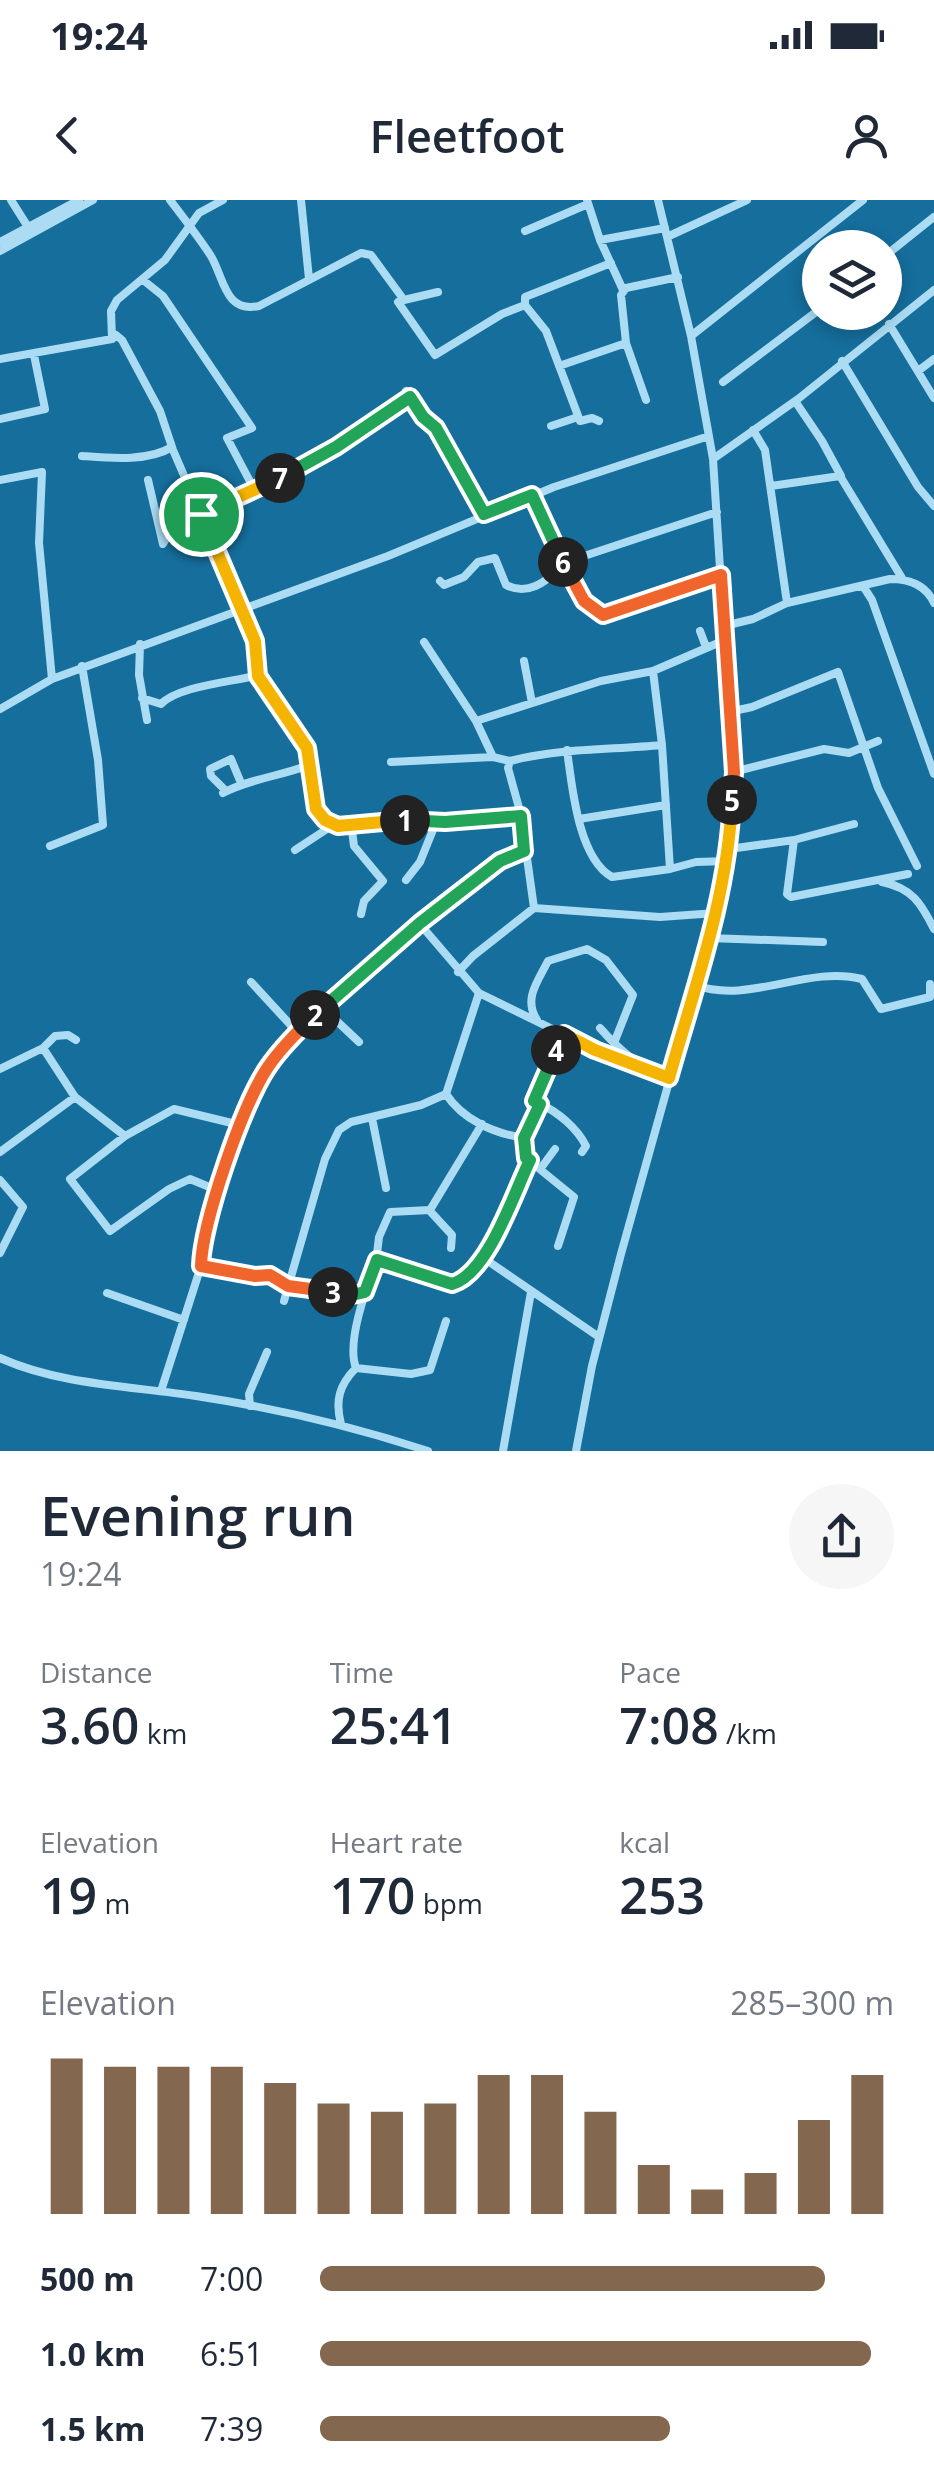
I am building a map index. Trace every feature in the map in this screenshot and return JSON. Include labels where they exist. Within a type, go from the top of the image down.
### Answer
[{"type":"street","points":[[11,200],[28,226]]},
{"type":"street","points":[[0,242],[80,200]]},
{"type":"street","points":[[0,251],[93,200]]},
{"type":"street","points":[[170,200],[211,255],[220,282],[239,306],[255,308],[345,260],[366,253],[404,300],[438,292]]},
{"type":"street","points":[[223,200],[203,209],[165,260],[124,293],[113,307],[114,334],[160,411],[255,641],[258,676],[307,748],[316,809],[325,820],[338,826]]},
{"type":"street","points":[[301,200],[309,279]]},
{"type":"street","points":[[576,1451],[599,1337],[716,914],[729,849],[734,772],[713,459],[691,336],[658,200]]},
{"type":"street","points":[[600,240],[667,232],[747,200]]},
{"type":"street","points":[[691,336],[861,201]]},
{"type":"street","points":[[526,231],[588,202],[600,240],[624,290],[620,304],[626,343],[646,400]]},
{"type":"street","points":[[902,242],[934,217]]},
{"type":"street","points":[[599,421],[592,418],[580,422],[544,327],[525,305],[525,297],[611,263]]},
{"type":"street","points":[[624,290],[678,278]]},
{"type":"street","points":[[143,280],[163,296],[252,428],[227,438],[254,488]]},
{"type":"street","points":[[902,314],[934,290]]},
{"type":"street","points":[[398,302],[436,354],[502,314],[525,305]]},
{"type":"street","points":[[722,382],[802,322]]},
{"type":"street","points":[[713,459],[795,401],[881,330]]},
{"type":"street","points":[[892,330],[934,398]]},
{"type":"street","points":[[0,359],[34,355],[114,334]]},
{"type":"street","points":[[559,366],[626,343]]},
{"type":"street","points":[[0,419],[45,410],[34,355]]},
{"type":"street","points":[[918,371],[934,360]]},
{"type":"street","points":[[842,361],[918,487],[934,506]]},
{"type":"street","points":[[148,480],[164,544],[172,527],[336,447],[408,394],[423,417],[436,428],[484,514]]},
{"type":"street","points":[[795,401],[822,440],[894,569],[903,579],[922,587],[934,603]]},
{"type":"street","points":[[551,426],[578,417]]},
{"type":"street","points":[[753,430],[766,450],[787,603]]},
{"type":"street","points":[[0,709],[82,666],[388,556],[532,495],[709,436]]},
{"type":"street","points":[[82,456],[127,457],[159,453],[172,447]]},
{"type":"street","points":[[0,480],[42,472],[39,543],[52,679]]},
{"type":"street","points":[[770,486],[840,476]]},
{"type":"street","points":[[532,495],[584,601],[603,615],[721,575]]},
{"type":"street","points":[[440,580],[444,586],[464,576],[478,562],[495,558],[506,585],[522,590],[544,582],[564,564],[717,512]]},
{"type":"street","points":[[724,626],[753,619],[787,603],[903,579]]},
{"type":"street","points":[[922,587],[934,584]]},
{"type":"street","points":[[863,586],[872,600],[934,774]]},
{"type":"street","points":[[700,631],[706,647]]},
{"type":"street","points":[[476,721],[601,681],[653,671],[726,640]]},
{"type":"street","points":[[424,642],[476,721],[493,757]]},
{"type":"street","points":[[140,644],[138,676],[147,720]]},
{"type":"street","points":[[524,661],[532,703]]},
{"type":"street","points":[[50,846],[104,825],[82,666]]},
{"type":"street","points":[[653,671],[670,869]]},
{"type":"street","points":[[729,712],[752,707],[838,672],[878,788],[917,866]]},
{"type":"street","points":[[142,698],[161,704],[168,696],[183,691],[258,676]]},
{"type":"street","points":[[734,772],[824,749],[849,753],[878,741]]},
{"type":"street","points":[[391,762],[493,757],[510,761],[567,750],[662,745]]},
{"type":"street","points":[[567,750],[579,819],[592,855],[605,874],[612,877],[696,862],[728,861]]},
{"type":"street","points":[[241,783],[232,760],[210,769],[224,792],[241,783],[310,766]]},
{"type":"street","points":[[510,761],[508,768],[521,816],[534,908]]},
{"type":"street","points":[[579,819],[666,804]]},
{"type":"street","points":[[295,850],[327,829],[351,823],[521,816]]},
{"type":"street","points":[[406,880],[420,862],[437,820]]},
{"type":"street","points":[[351,823],[354,846],[383,882],[364,901],[361,914]]},
{"type":"street","points":[[729,849],[794,840],[854,824]]},
{"type":"street","points":[[794,840],[787,894],[791,897],[908,874]]},
{"type":"street","points":[[161,1391],[240,1126],[266,1069],[322,1007],[420,923],[500,861],[524,851]]},
{"type":"street","points":[[877,882],[895,885],[917,897],[934,929]]},
{"type":"street","points":[[458,972],[534,908],[633,916],[716,914]]},
{"type":"street","points":[[420,923],[479,994],[669,1078]]},
{"type":"street","points":[[709,938],[823,942]]},
{"type":"street","points":[[514,1009],[531,996],[548,961],[586,948],[598,952],[634,995],[614,1044]]},
{"type":"street","points":[[695,986],[742,990],[845,974],[862,979],[882,1009],[930,997],[930,984]]},
{"type":"street","points":[[251,982],[297,1032]]},
{"type":"street","points":[[284,1301],[325,1159],[339,1130],[351,1122],[422,1106],[446,1094],[479,994]]},
{"type":"street","points":[[531,996],[537,1020]]},
{"type":"street","points":[[322,1007],[358,1042]]},
{"type":"street","points":[[600,1028],[644,1069]]},
{"type":"street","points":[[564,1034],[534,1101],[554,1110],[583,1138],[586,1146],[582,1152]]},
{"type":"street","points":[[0,1069],[43,1048],[56,1036],[68,1035],[76,1040]]},
{"type":"street","points":[[43,1048],[75,1097],[125,1136]]},
{"type":"street","points":[[446,1094],[457,1111],[524,1138]]},
{"type":"street","points":[[0,1152],[75,1097]]},
{"type":"street","points":[[540,1104],[524,1138],[526,1158],[574,1197],[558,1246]]},
{"type":"street","points":[[219,1191],[190,1179],[169,1188],[110,1231],[70,1179],[125,1136],[174,1109],[240,1126]]},
{"type":"street","points":[[372,1118],[386,1188]]},
{"type":"street","points":[[429,1210],[482,1124]]},
{"type":"street","points":[[541,1168],[555,1149]]},
{"type":"street","points":[[376,1262],[452,1284],[472,1273],[530,1160]]},
{"type":"street","points":[[0,1180],[23,1207],[0,1253]]},
{"type":"street","points":[[429,1210],[452,1235],[451,1248]]},
{"type":"street","points":[[356,1368],[354,1342],[379,1237],[390,1212],[429,1210]]},
{"type":"street","points":[[482,1257],[599,1337]]},
{"type":"street","points":[[201,1266],[270,1275],[288,1286],[352,1295],[365,1292]]},
{"type":"street","points":[[107,1292],[184,1320]]},
{"type":"street","points":[[504,1451],[530,1292]]},
{"type":"street","points":[[356,1368],[412,1374],[430,1370],[446,1321]]},
{"type":"street","points":[[250,1406],[249,1394],[267,1352]]},
{"type":"street","points":[[0,1358],[34,1373],[161,1391],[340,1424],[428,1451]]},
{"type":"street","points":[[340,1424],[336,1404],[346,1378],[356,1368]]},
{"type":"route","points":[[410,397],[436,428],[484,514],[532,495],[574,586],[584,601],[603,615],[721,575],[734,772],[728,861],[669,1078],[564,1034],[534,1101],[540,1104],[524,1138],[526,1158],[530,1160],[489,1248],[462,1281],[437,1281],[377,1260],[365,1292],[352,1295],[288,1286],[270,1275],[201,1266],[202,1244],[240,1126],[266,1069],[335,994],[471,882],[500,861],[524,851],[521,816],[338,826],[325,820],[312,796],[307,748],[258,676],[255,641],[201,514],[336,447],[410,397]]}]
